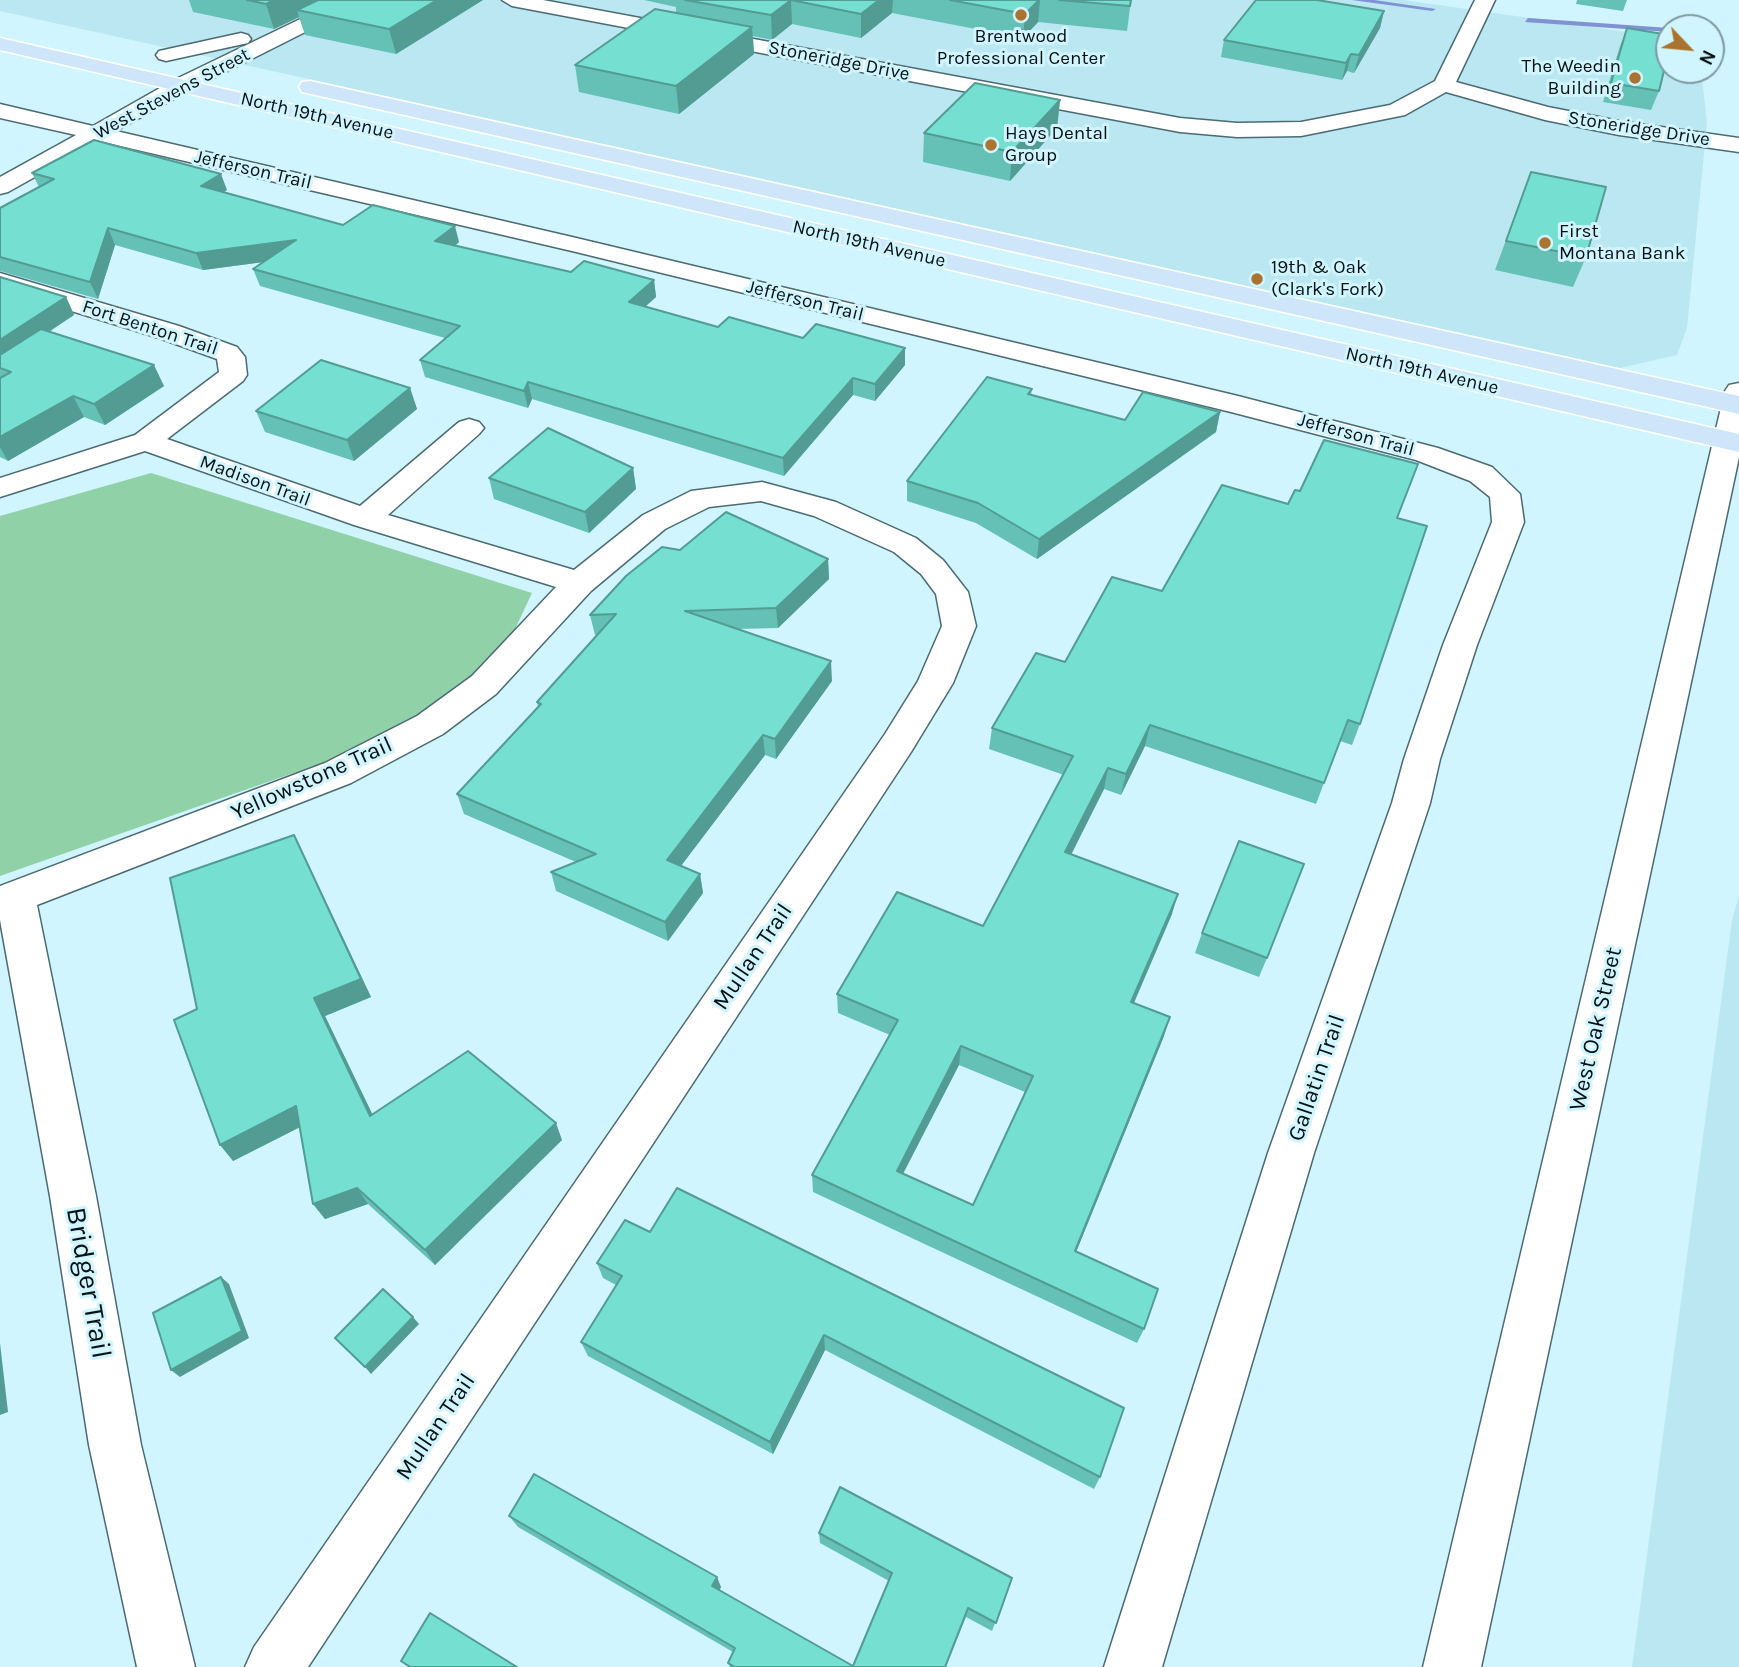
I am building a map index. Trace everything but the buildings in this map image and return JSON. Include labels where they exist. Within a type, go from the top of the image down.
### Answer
[{"type":"main road","name":"North 19th Avenue","points":[[0,44],[1737,417]]},
{"type":"main road","name":"North 19th Avenue","points":[[141,49],[258,76]]},
{"type":"main road","name":"North 19th Avenue","points":[[286,82],[1737,417]]},
{"type":"street","name":"West Stevens Street","points":[[166,55],[250,37],[325,0]]},
{"type":"street","name":"West Stevens Street","points":[[0,187],[182,85],[328,13],[344,0]]},
{"type":"street","name":"Stoneridge Drive","points":[[512,0],[1180,125],[1237,130],[1301,129],[1397,110],[1444,85],[1545,113],[1619,128],[1739,145]]},
{"type":"street","points":[[1444,85],[1485,0]]},
{"type":"street","name":"Jefferson Trail","points":[[0,111],[572,244],[1238,405],[1427,454],[1481,474],[1505,494]]},
{"type":"street","name":"Fort Benton Trail","points":[[0,281],[169,332],[227,353],[231,357],[233,375],[145,441],[0,488]]},
{"type":"street","name":"West Oak Street","points":[[1452,1667],[1737,417]]},
{"type":"street","points":[[365,518],[469,428]]},
{"type":"street","name":"Madison Trail","points":[[145,441],[365,518],[579,583]]},
{"type":"street","name":"Mullan Trail","points":[[274,1667],[898,743],[935,683],[959,626],[952,592],[932,567],[905,545],[825,509],[762,491],[702,498],[654,522],[579,583]]},
{"type":"street","name":"Gallatin Trail","points":[[1133,1667],[1291,1153],[1411,803],[1422,759],[1460,645],[1508,522],[1505,494]]},
{"type":"street","name":"Yellowstone Trail","points":[[8,901],[338,774],[430,725],[484,685],[579,583]]},
{"type":"street","name":"Bridger Trail","points":[[8,901],[73,1196],[115,1445],[166,1667]]},
{"type":"shaded area","points":[[0,0],[1404,0],[1655,36],[1655,84],[1703,84],[1707,123],[1687,328],[1677,355],[1620,368],[0,11]]},
{"type":"shaded area","points":[[1739,896],[1739,1667],[1632,1667],[1732,920]]},
{"type":"green space","points":[[151,473],[532,593],[509,642],[439,708],[356,751],[0,876],[0,516]]},
{"type":"waterway","points":[[1356,0],[1432,9]]},
{"type":"waterway","points":[[1528,20],[1655,29]]},
{"type":"place","name":"Brentwood Professional Center","points":[[1021,15]]},
{"type":"place","name":"The Weedin Building","points":[[1635,78]]},
{"type":"place","name":"Hays Dental Group","points":[[991,145]]},
{"type":"place","name":"First Montana Bank","points":[[1545,243]]},
{"type":"place","name":"19th & Oak (Clark's Fork)","points":[[1257,279]]}]
